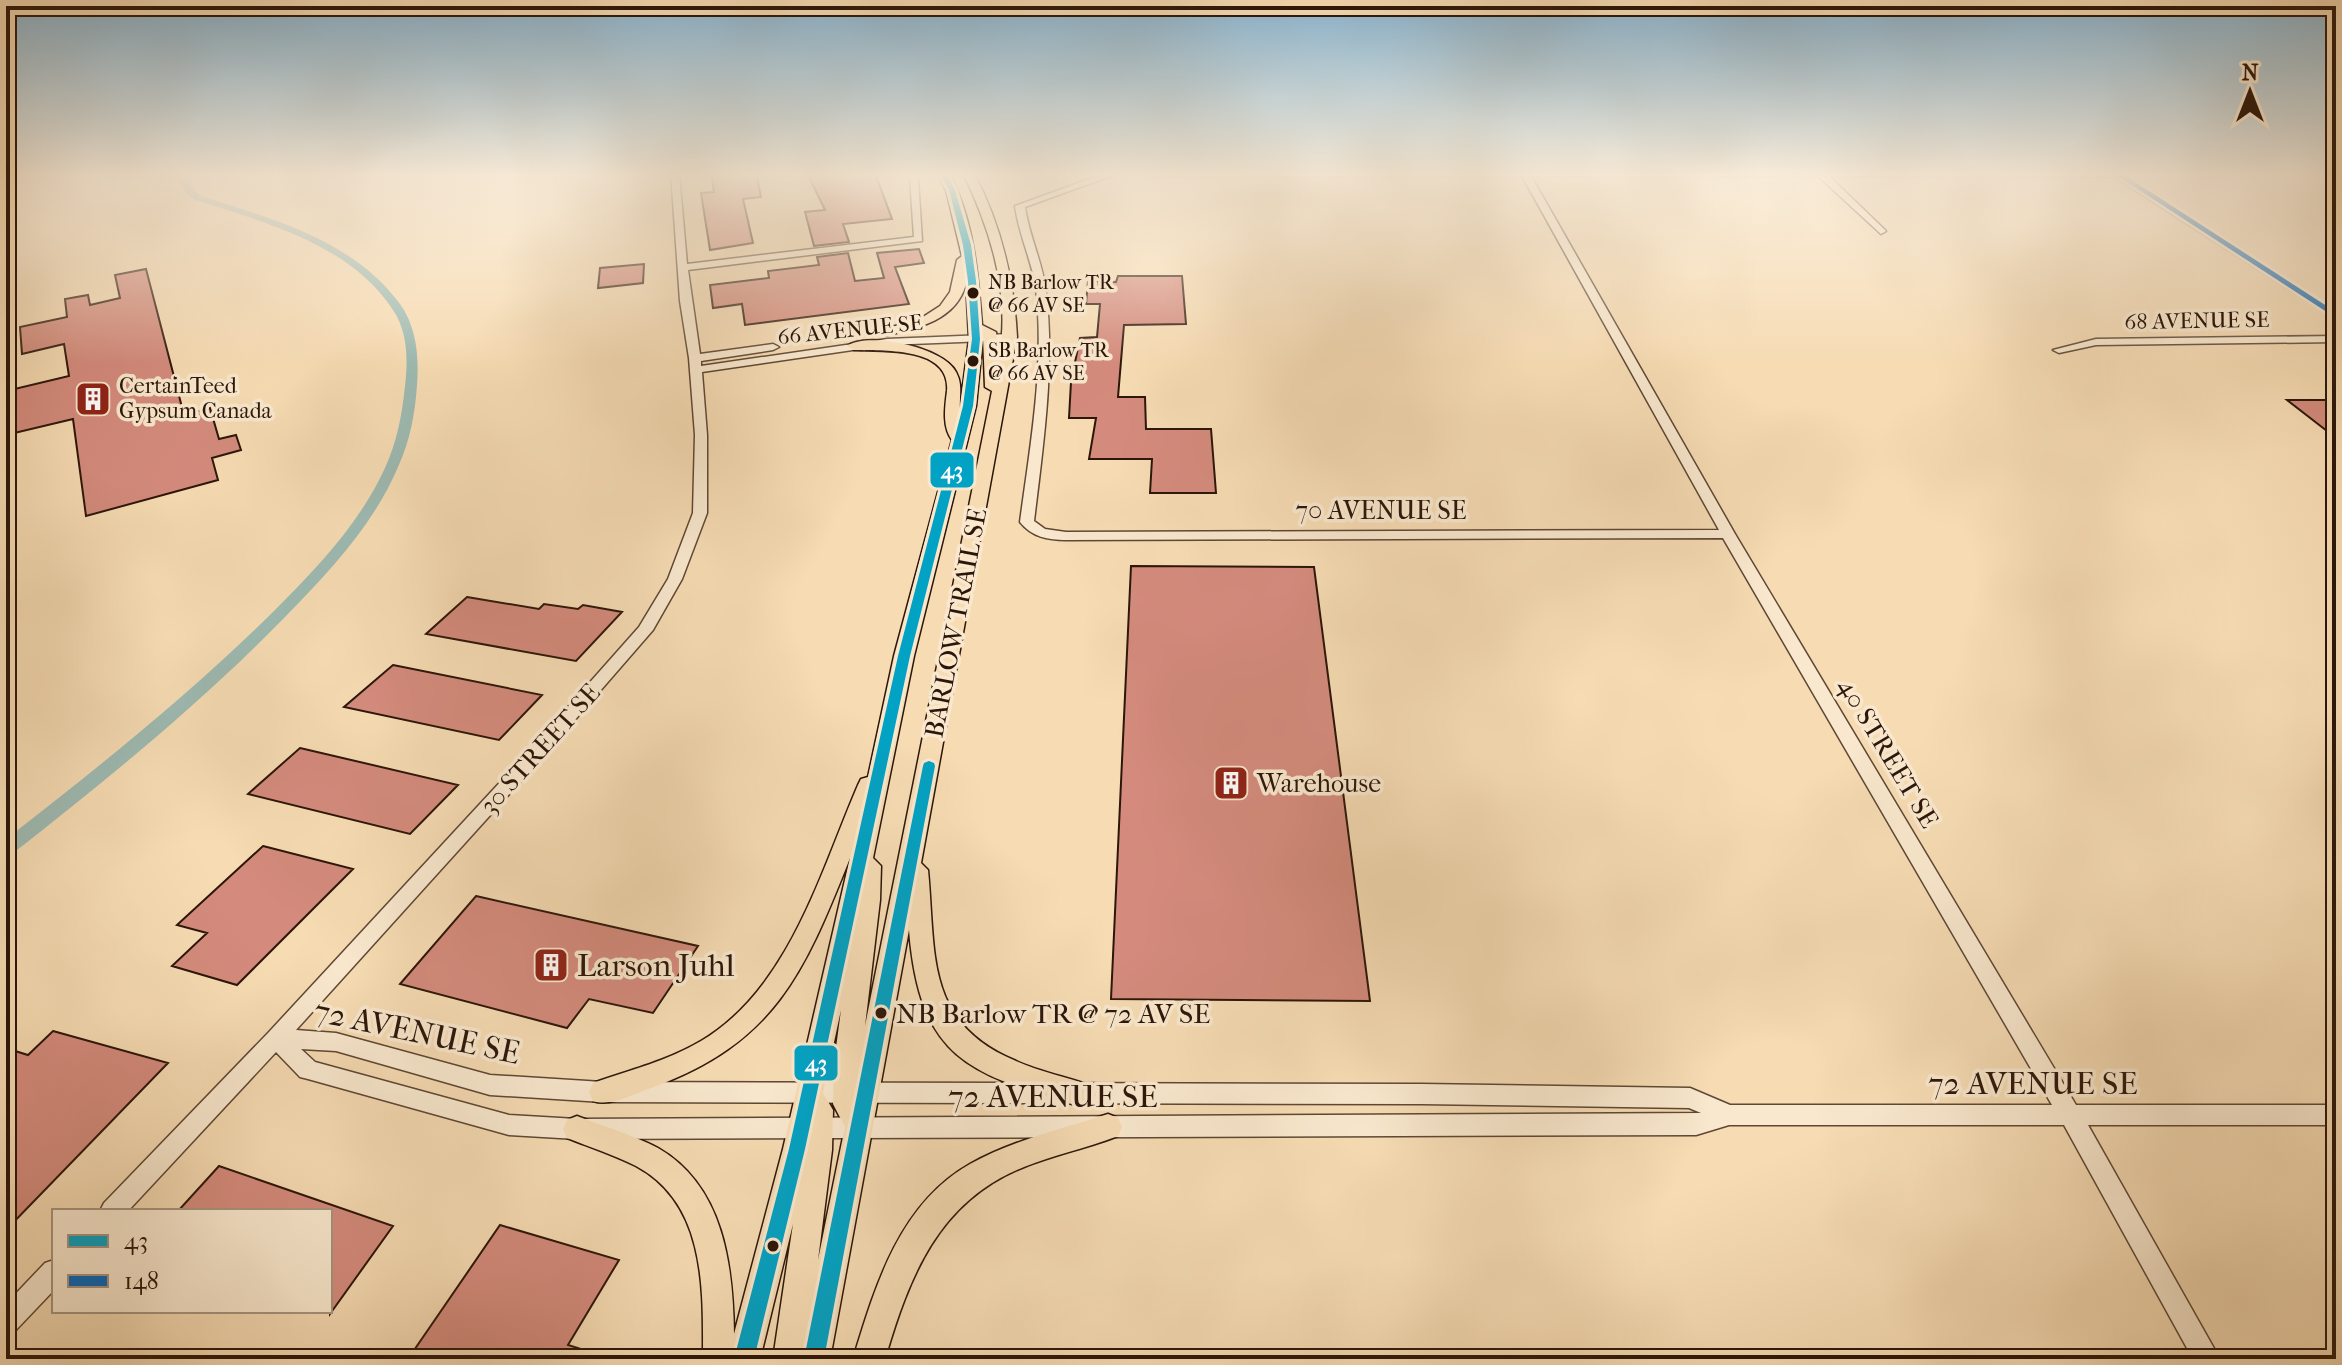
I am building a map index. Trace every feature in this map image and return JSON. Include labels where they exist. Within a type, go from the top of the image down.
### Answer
[{"type":"main road","name":"BARLOW TRAIL SE","points":[[744,1359],[810,1129],[809,1094],[904,656],[968,406],[981,335],[965,237]]},
{"type":"main road","name":"BARLOW TRAIL SE","points":[[857,1093],[913,846],[1010,332],[994,237]]},
{"type":"main road","points":[[887,331],[924,321],[944,310],[958,289],[967,245]]},
{"type":"main road","points":[[981,335],[991,373],[995,415]]},
{"type":"main road","points":[[854,346],[914,349],[940,362],[954,385],[952,404],[958,443]]},
{"type":"main road","points":[[603,1092],[674,1069],[742,1027],[781,977],[810,922],[885,748]]},
{"type":"main road","points":[[814,1359],[860,1128],[847,1104],[857,1093],[847,1063],[868,900],[869,826]]},
{"type":"main road","points":[[913,846],[929,986],[939,1016],[964,1044],[993,1063],[1082,1095]]},
{"type":"main road","points":[[869,1359],[888,1291],[913,1238],[946,1198],[969,1179],[1008,1159],[1108,1127]]},
{"type":"main road","points":[[577,1129],[648,1158],[678,1182],[703,1219],[718,1280],[719,1359]]},
{"type":"main road","points":[[789,1359],[810,1129]]},
{"type":"street","name":"30 STREET SE","points":[[114,1209],[276,1038],[645,630],[675,579],[700,513],[701,435],[680,237]]},
{"type":"street","points":[[682,268],[919,237]]},
{"type":"street","name":"70 AVENUE SE","points":[[1030,237],[1038,264],[1042,300],[1042,400],[1027,522],[1034,531],[1046,535],[1728,534]]},
{"type":"street","name":"40 STREET SE","points":[[1560,237],[1728,534],[2070,1115],[2207,1359]]},
{"type":"street","points":[[2213,237],[2336,316]]},
{"type":"street","name":"66 AVENUE SE","points":[[695,364],[887,331],[981,335],[1010,332]]},
{"type":"street","name":"66 AVENUE SE","points":[[695,364],[1010,332]]},
{"type":"street","name":"68 AVENUE SE","points":[[2059,350],[2096,342],[2336,339]]},
{"type":"street","name":"72 AVENUE SE","points":[[276,1038],[336,1042],[490,1085],[603,1092],[1433,1094],[1690,1098],[1729,1115]]},
{"type":"street","name":"72 AVENUE SE","points":[[276,1038],[308,1070],[509,1125],[577,1129],[1696,1125],[1729,1115],[2336,1115]]},
{"type":"street","points":[[6,1322],[52,1274]]},
{"type":"building","points":[[708,237],[752,237],[753,243],[710,250]]},
{"type":"building","points":[[812,237],[847,237],[849,242],[814,246]]},
{"type":"building","points":[[919,249],[924,263],[895,267],[909,304],[745,325],[742,304],[713,308],[710,285],[769,278],[768,271],[819,265],[817,257],[848,253],[855,281],[884,278],[877,253]]},
{"type":"building","points":[[644,264],[643,283],[598,288],[600,268]]},
{"type":"building","name":"CertainTeed Gypsum Canada","points":[[146,269],[184,415],[210,408],[219,439],[236,435],[241,450],[212,458],[218,480],[86,516],[73,419],[6,435],[6,391],[69,376],[64,344],[22,354],[20,327],[67,317],[65,299],[88,295],[90,305],[120,298],[115,275]]},
{"type":"building","points":[[1118,276],[1182,276],[1186,324],[1124,325],[1118,397],[1145,397],[1146,429],[1211,429],[1216,493],[1150,493],[1152,459],[1089,459],[1096,418],[1069,418],[1071,382],[1080,338],[1097,337],[1100,304],[1086,304],[1088,281],[1116,282]]},
{"type":"building","points":[[2287,400],[2336,400],[2336,438]]},
{"type":"building","name":"Warehouse","points":[[1131,566],[1314,567],[1370,1001],[1111,999]]},
{"type":"building","points":[[467,597],[539,609],[544,604],[578,609],[583,605],[622,612],[576,661],[426,634]]},
{"type":"building","points":[[393,665],[542,695],[499,740],[344,707]]},
{"type":"building","points":[[300,748],[458,785],[410,834],[248,794]]},
{"type":"building","points":[[263,846],[353,869],[237,985],[172,966],[207,933],[177,925]]},
{"type":"building","name":"Larson Juhl","points":[[476,896],[698,946],[653,1013],[589,999],[567,1028],[400,984]]},
{"type":"building","points":[[53,1031],[168,1063],[6,1230],[6,1060],[15,1051],[28,1055]]},
{"type":"building","points":[[219,1166],[393,1226],[332,1311],[332,1209],[180,1209]]},
{"type":"building","points":[[500,1225],[619,1260],[568,1345],[603,1356],[603,1359],[408,1359]]},
{"type":"waterway","points":[[6,849],[116,762],[256,637],[338,550],[367,511],[391,469],[406,425],[412,377],[412,356],[406,325],[396,306],[377,283],[332,249],[306,237]]},
{"type":"transit line","name":"43","points":[[744,1359],[797,1149],[904,656],[968,406],[976,339],[965,237]]},
{"type":"transit line","name":"148","points":[[2214,237],[2336,316]]},
{"type":"transit line","name":"43","points":[[814,1359],[929,766]]},
{"type":"place","name":"NB Barlow TR @ 66 AV SE","points":[[973,293]]},
{"type":"place","name":"SB Barlow TR @ 66 AV SE","points":[[973,361]]},
{"type":"place","name":"CertainTeed Gypsum Canada","points":[[93,399]]},
{"type":"place","name":"Warehouse","points":[[1231,783]]},
{"type":"place","name":"Larson Juhl","points":[[551,965]]},
{"type":"place","name":"NB Barlow TR @ 72 AV SE","points":[[881,1013]]}]
